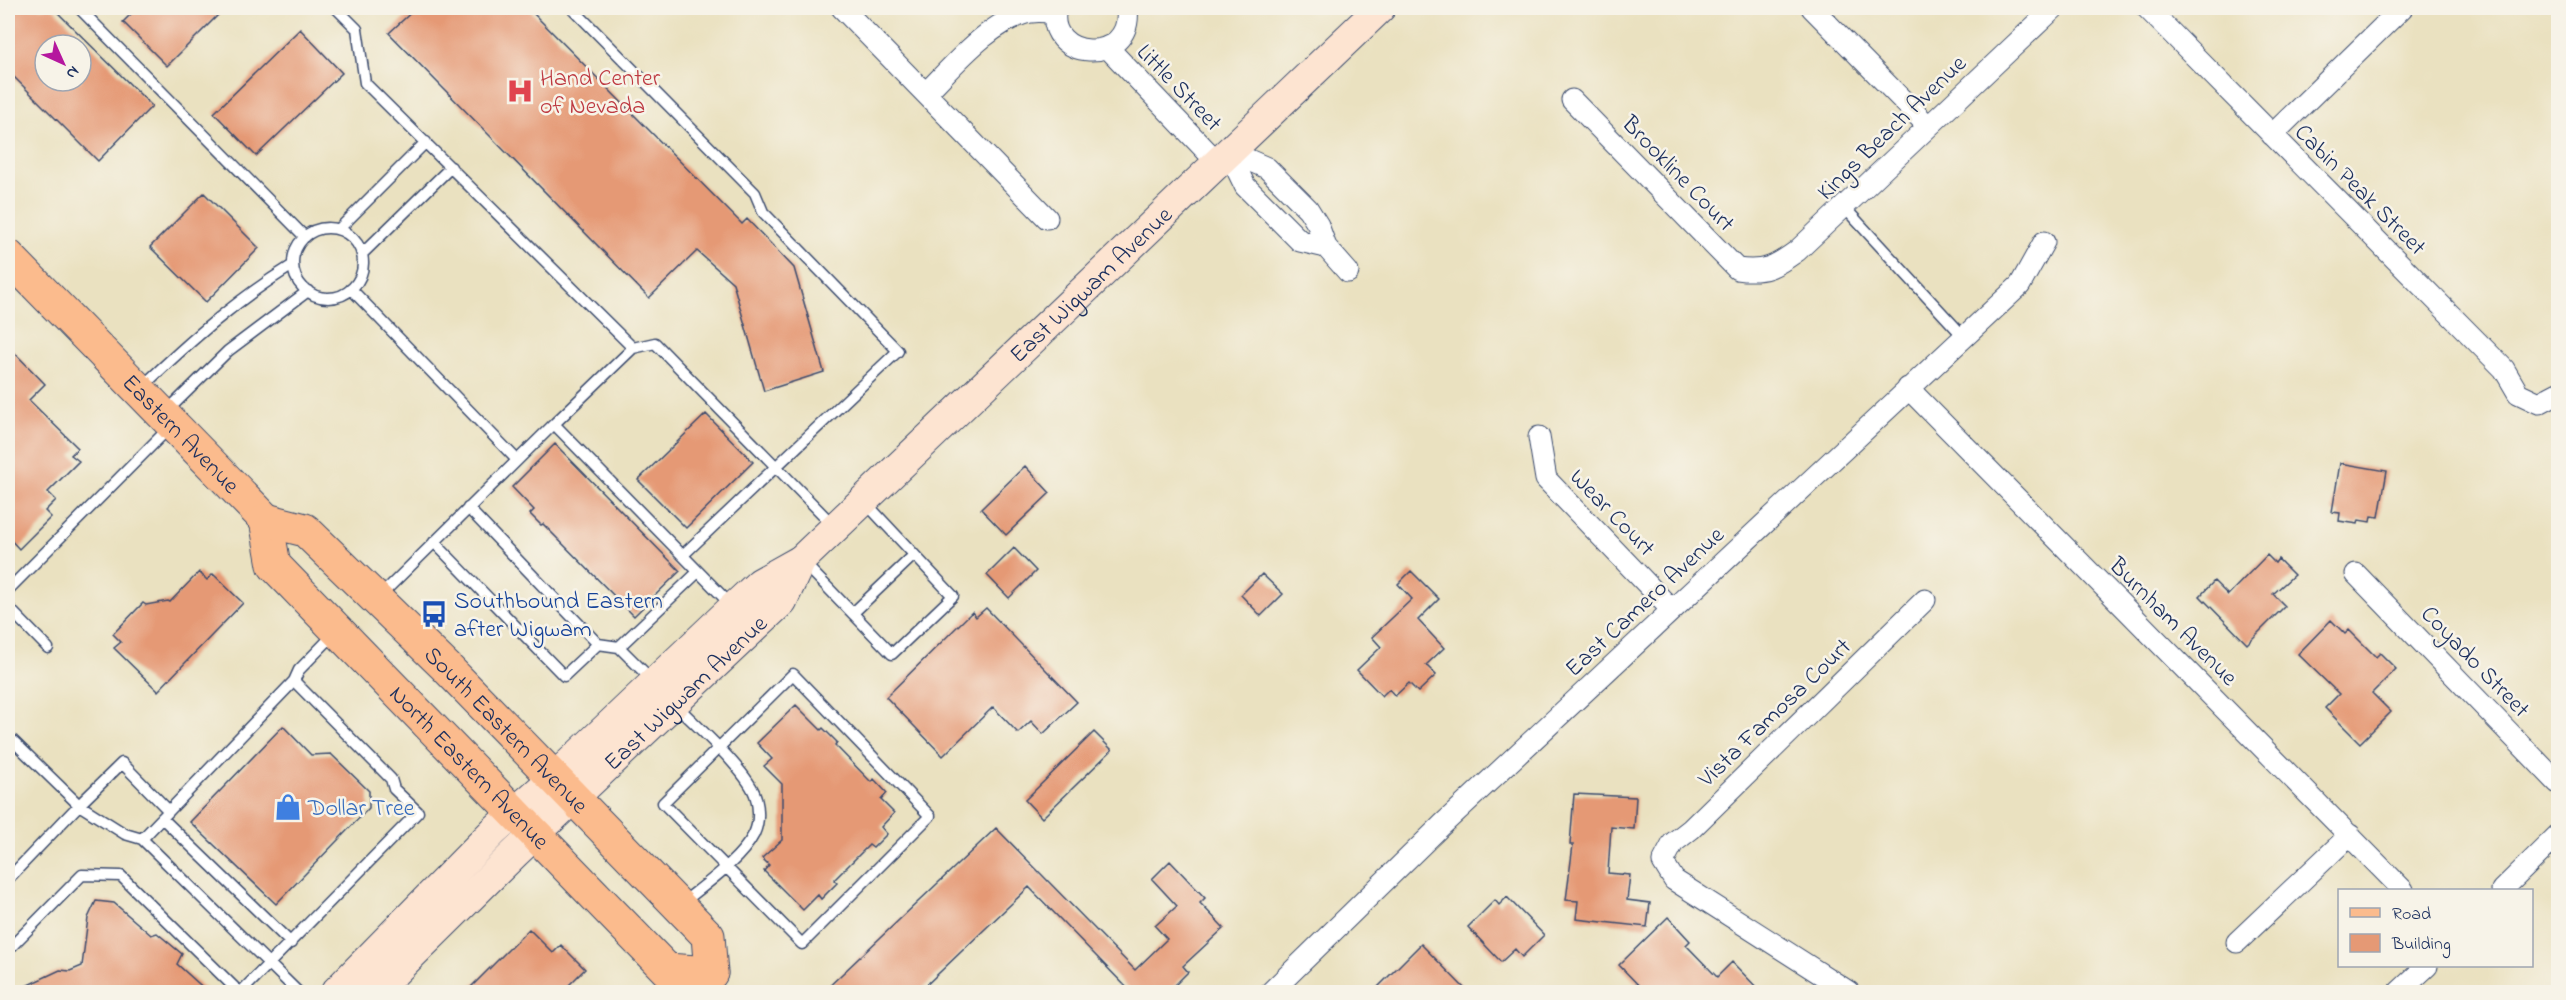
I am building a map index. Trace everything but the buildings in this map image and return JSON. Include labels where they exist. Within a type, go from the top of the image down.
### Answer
[{"type":"main road","name":"East Wigwam Avenue","points":[[546,805],[654,682],[760,583],[801,560],[862,499],[1380,8]]},
{"type":"main road","name":"Eastern Avenue","points":[[8,256],[266,520]]},
{"type":"main road","name":"South Eastern Avenue","points":[[266,520],[305,530],[378,599],[546,805],[679,906],[708,936],[721,983]]},
{"type":"main road","name":"North Eastern Avenue","points":[[266,520],[274,565],[338,630],[546,805],[667,970],[721,983]]},
{"type":"main road","name":"East Wigwam Avenue","points":[[546,805],[675,704],[782,601],[801,560]]},
{"type":"main road","points":[[386,985],[546,805]]},
{"type":"main road","points":[[336,993],[494,831],[546,805]]},
{"type":"street","points":[[842,8],[1047,218]]},
{"type":"street","points":[[926,93],[988,33],[1011,18],[1032,12],[1055,10],[1060,35],[1079,49],[1090,51],[1107,47],[1120,37],[1126,27],[1127,8]]},
{"type":"street","points":[[1812,8],[1928,126]]},
{"type":"street","name":"Kings Beach Avenue","points":[[1755,272],[1775,266],[1797,251],[2054,8]]},
{"type":"street","name":"Cabin Peak Street","points":[[2147,8],[2504,369],[2518,393],[2539,403],[2559,393]]},
{"type":"street","points":[[2272,135],[2402,8]]},
{"type":"street","name":"Little Street","points":[[1107,47],[1222,156]]},
{"type":"street","name":"Brookline Court","points":[[1572,100],[1737,269],[1755,272]]},
{"type":"street","points":[[1222,156],[1267,168],[1308,209],[1318,225],[1326,247],[1348,272]]},
{"type":"street","name":"East Camero Avenue","points":[[1271,993],[1442,825],[2020,285],[2044,242]]},
{"type":"street","name":"Burnham Avenue","points":[[1908,388],[2401,889]]},
{"type":"street","name":"Wear Court","points":[[1539,437],[1546,479],[1672,610]]},
{"type":"street","name":"Coyado Street","points":[[2356,574],[2559,783]]},
{"type":"street","name":"Vista Famosa Court","points":[[1849,993],[1674,880],[1662,862],[1672,843],[1691,829],[1925,600]]},
{"type":"street","points":[[2237,942],[2350,835]]},
{"type":"street","points":[[2504,889],[2559,835]]},
{"type":"street","points":[[2399,993],[2426,967]]},
{"type":"lane","points":[[79,8],[305,237]]},
{"type":"lane","points":[[336,8],[357,29],[365,83],[633,348]]},
{"type":"lane","points":[[572,8],[755,193],[763,212],[898,351],[683,555]]},
{"type":"lane","points":[[339,229],[426,142]]},
{"type":"lane","points":[[362,254],[451,167]]},
{"type":"lane","points":[[1844,207],[1964,337]]},
{"type":"lane","points":[[318,229],[339,229],[356,241],[362,254],[363,270],[351,289],[328,298],[308,291],[296,278],[293,265],[296,249],[305,237],[318,229]]},
{"type":"lane","points":[[139,390],[201,332],[266,282],[293,265]]},
{"type":"lane","points":[[351,289],[517,460]]},
{"type":"lane","points":[[8,590],[168,420],[228,351],[308,291]]},
{"type":"lane","points":[[378,599],[633,348],[655,343],[834,526]]},
{"type":"lane","points":[[554,424],[733,608]]},
{"type":"lane","points":[[801,560],[892,654],[953,597],[862,499]]},
{"type":"lane","points":[[468,508],[598,645],[619,647],[654,682]]},
{"type":"lane","points":[[434,542],[564,676],[598,645]]},
{"type":"lane","points":[[853,613],[914,555]]},
{"type":"lane","points":[[619,647],[698,572]]},
{"type":"lane","points":[[8,607],[48,648]]},
{"type":"lane","points":[[142,839],[294,681],[299,670],[338,630]]},
{"type":"lane","points":[[793,674],[930,816],[802,944],[663,803],[717,748],[793,674]]},
{"type":"lane","points":[[8,950],[81,875],[121,876],[240,993],[418,812],[394,789],[390,779],[294,681]]},
{"type":"lane","points":[[675,704],[747,780],[756,796],[759,815],[754,834],[744,848],[679,906]]},
{"type":"lane","points":[[8,736],[79,805],[125,834],[142,839],[298,993]]},
{"type":"lane","points":[[8,879],[122,764],[165,815],[291,943]]},
{"type":"place","name":"Hand Center of Nevada","points":[[520,91]]},
{"type":"place","name":"Southbound Eastern after Wigwam","points":[[434,614]]},
{"type":"place","name":"Dollar Tree","points":[[288,807]]}]
